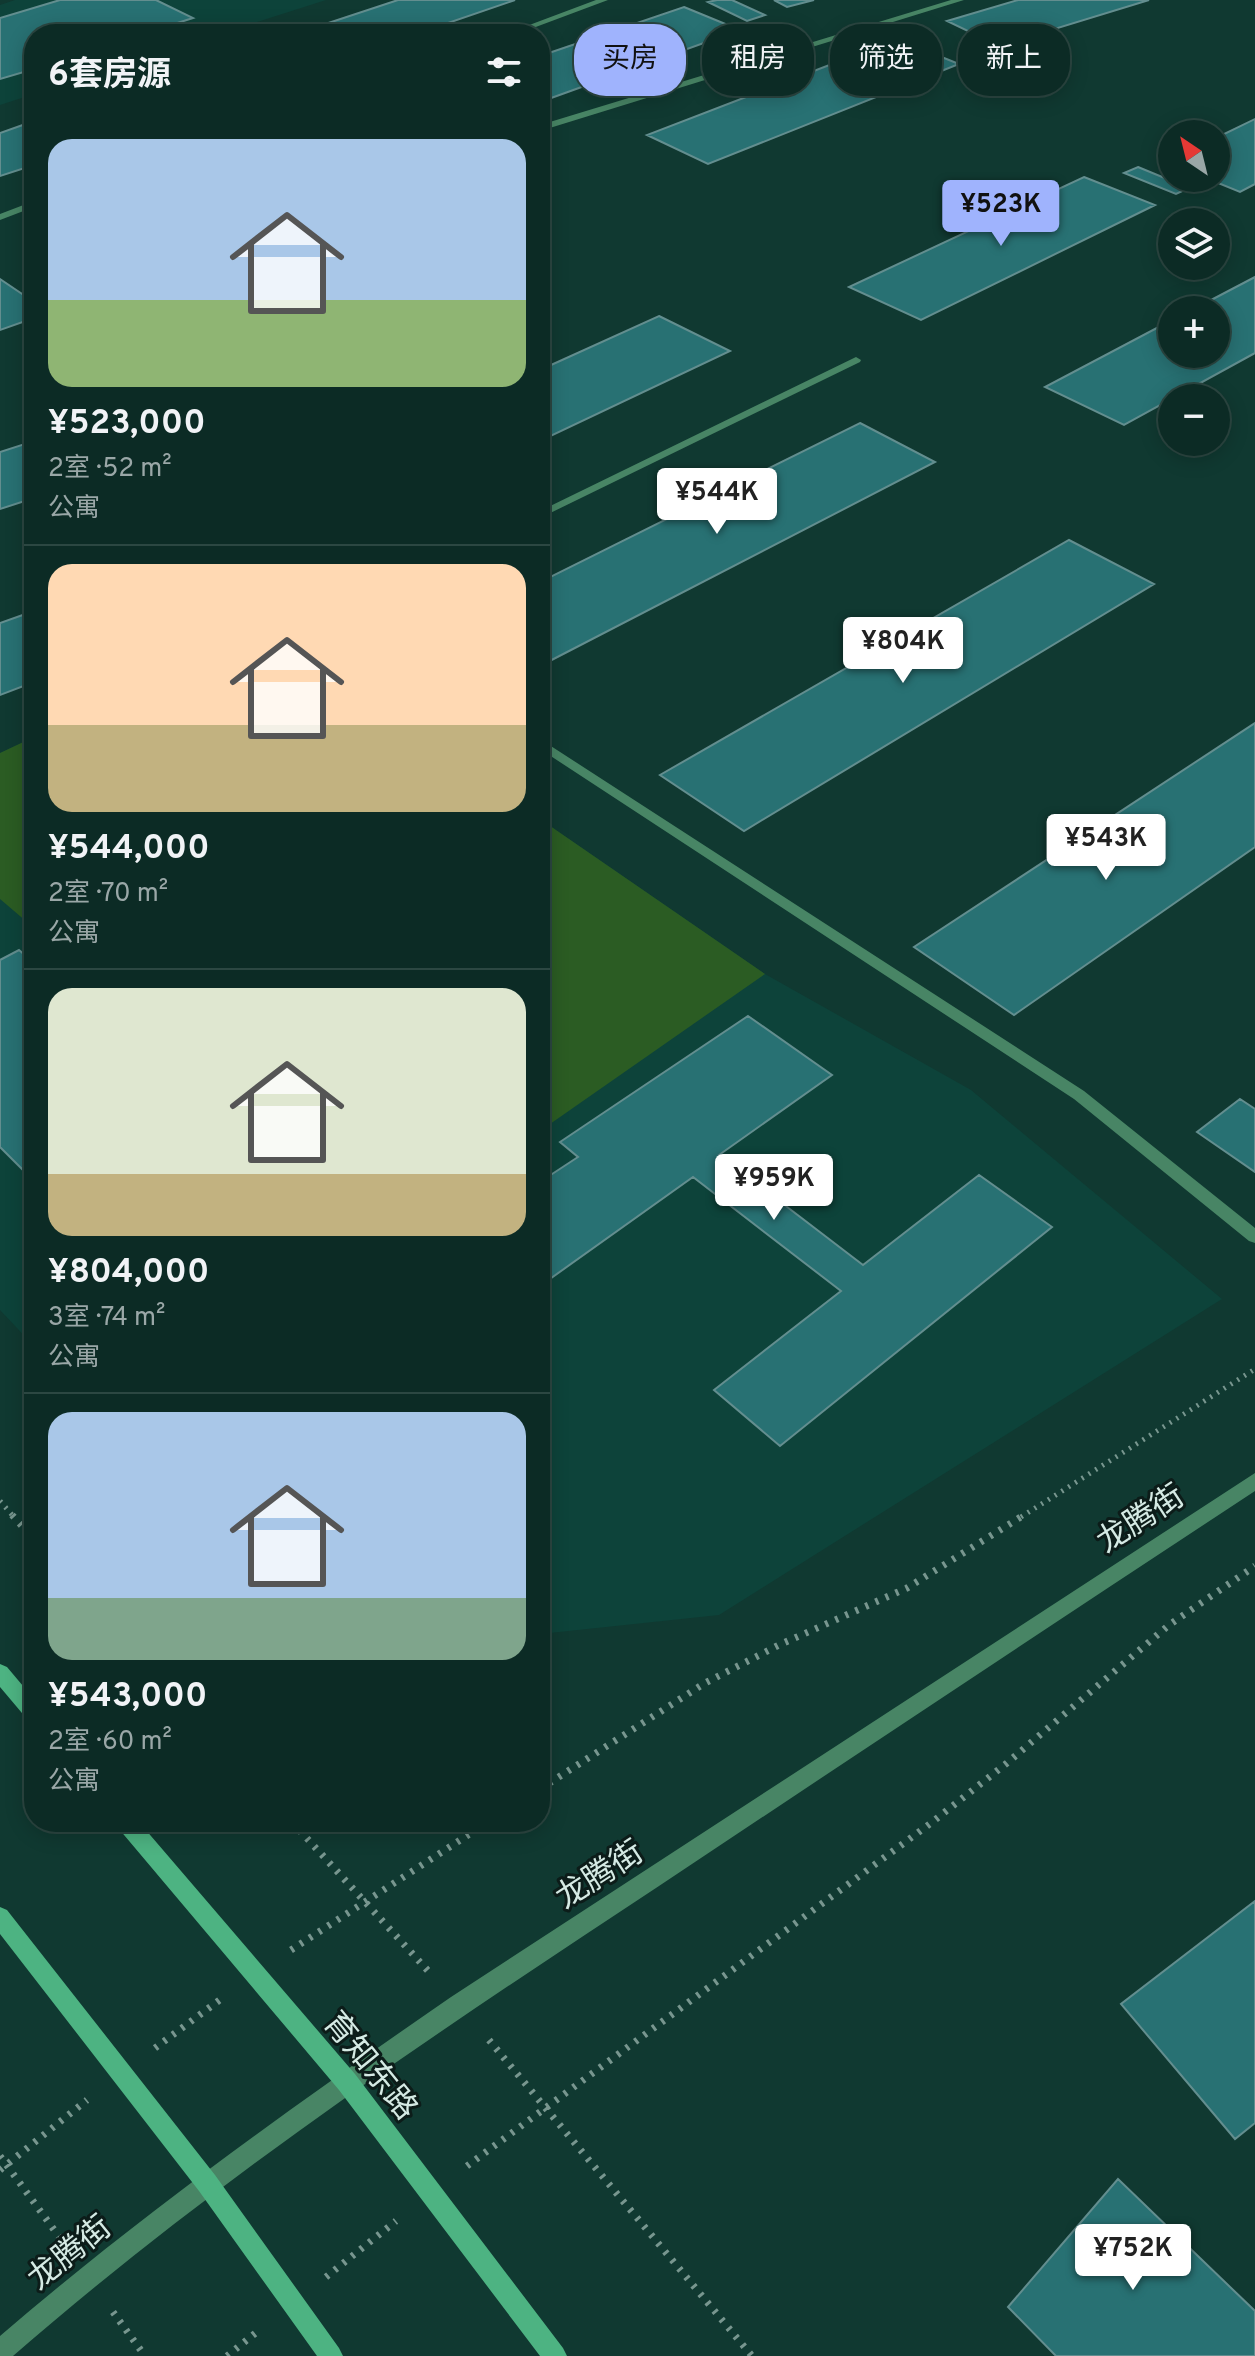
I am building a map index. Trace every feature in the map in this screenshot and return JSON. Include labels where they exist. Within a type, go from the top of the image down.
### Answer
[{"type":"main road","points":[[0,1673],[24,1701]]},
{"type":"main road","name":"育知东路","points":[[134,1832],[347,2082],[555,2356]]},
{"type":"main road","points":[[0,1917],[207,2183],[331,2356]]},
{"type":"street","points":[[537,24],[604,0]]},
{"type":"street","points":[[550,125],[960,0]]},
{"type":"street","points":[[0,217],[24,208]]},
{"type":"street","points":[[550,510],[856,360]]},
{"type":"street","points":[[550,750],[1079,1095],[1255,1237]]},
{"type":"street","name":"龙腾街","points":[[0,2352],[87,2276],[207,2183],[347,2082],[1255,1481]]},
{"type":"path","points":[[550,1783],[705,1683],[779,1645],[907,1588],[1255,1369]]},
{"type":"path","points":[[0,1501],[24,1528]]},
{"type":"path","points":[[655,2027],[931,1823],[1007,1763],[1169,1625],[1255,1566]]},
{"type":"path","points":[[647,2228],[752,2356]]},
{"type":"shaded area","points":[[15,0],[326,0],[251,24],[24,24],[24,97],[0,105],[0,5]]},
{"type":"shaded area","points":[[24,742],[24,1335],[0,1310],[0,753]]},
{"type":"shaded area","points":[[550,826],[765,974],[971,1090],[1222,1299],[719,1615],[550,1633]]},
{"type":"green space","points":[[24,742],[24,919],[0,899],[0,753]]},
{"type":"green space","points":[[550,826],[765,974],[550,1124]]},
{"type":"building","points":[[60,0],[156,0],[193,18],[174,24],[24,24],[24,72],[0,79],[0,18]]},
{"type":"building","points":[[398,0],[515,0],[445,24],[325,24]]},
{"type":"building","points":[[732,0],[765,15],[747,21],[708,2]]},
{"type":"building","points":[[774,0],[814,0],[787,7]]},
{"type":"building","points":[[1018,0],[1149,0],[1070,24],[958,26],[947,21]]},
{"type":"building","points":[[684,7],[725,24],[702,24],[702,44],[686,49],[686,24],[634,24]]},
{"type":"building","points":[[574,44],[574,90],[550,98],[550,53]]},
{"type":"building","points":[[942,57],[958,64],[942,71]]},
{"type":"building","points":[[830,65],[830,96],[879,96],[708,164],[647,135],[749,96],[814,96],[814,71]]},
{"type":"building","points":[[1255,119],[1255,184],[1240,192],[1230,188],[1230,131]]},
{"type":"building","points":[[24,125],[24,168],[0,176],[0,133]]},
{"type":"building","points":[[1138,167],[1158,175],[1158,187],[1124,173]]},
{"type":"building","points":[[1084,177],[1155,205],[921,320],[849,287]]},
{"type":"building","points":[[1255,277],[1255,353],[1230,367],[1230,296],[1219,296]]},
{"type":"building","points":[[0,279],[24,295],[24,322],[0,330]]},
{"type":"building","points":[[659,316],[730,351],[550,436],[550,365]]},
{"type":"building","points":[[1158,327],[1158,368],[1228,368],[1199,384],[1158,384],[1158,406],[1124,425],[1045,387]]},
{"type":"building","points":[[860,423],[935,462],[550,661],[550,577]]},
{"type":"building","points":[[24,444],[24,501],[0,509],[0,452]]},
{"type":"building","points":[[1069,540],[1154,584],[744,831],[660,775]]},
{"type":"building","points":[[24,615],[24,686],[0,695],[0,623]]},
{"type":"building","points":[[1255,723],[1255,847],[1014,1015],[914,947]]},
{"type":"building","points":[[19,950],[24,954],[24,1171],[0,1147],[0,960]]},
{"type":"building","points":[[748,1016],[832,1075],[719,1155],[863,1265],[979,1175],[1052,1227],[780,1446],[714,1390],[841,1291],[693,1177],[550,1279],[550,1175],[578,1157],[560,1142]]},
{"type":"building","points":[[1240,1099],[1255,1109],[1255,1172],[1197,1132]]},
{"type":"building","points":[[1255,1901],[1255,2123],[1235,2139],[1121,2004]]},
{"type":"building","points":[[1118,2179],[1255,2311],[1255,2356],[1056,2356],[1008,2307]]}]
